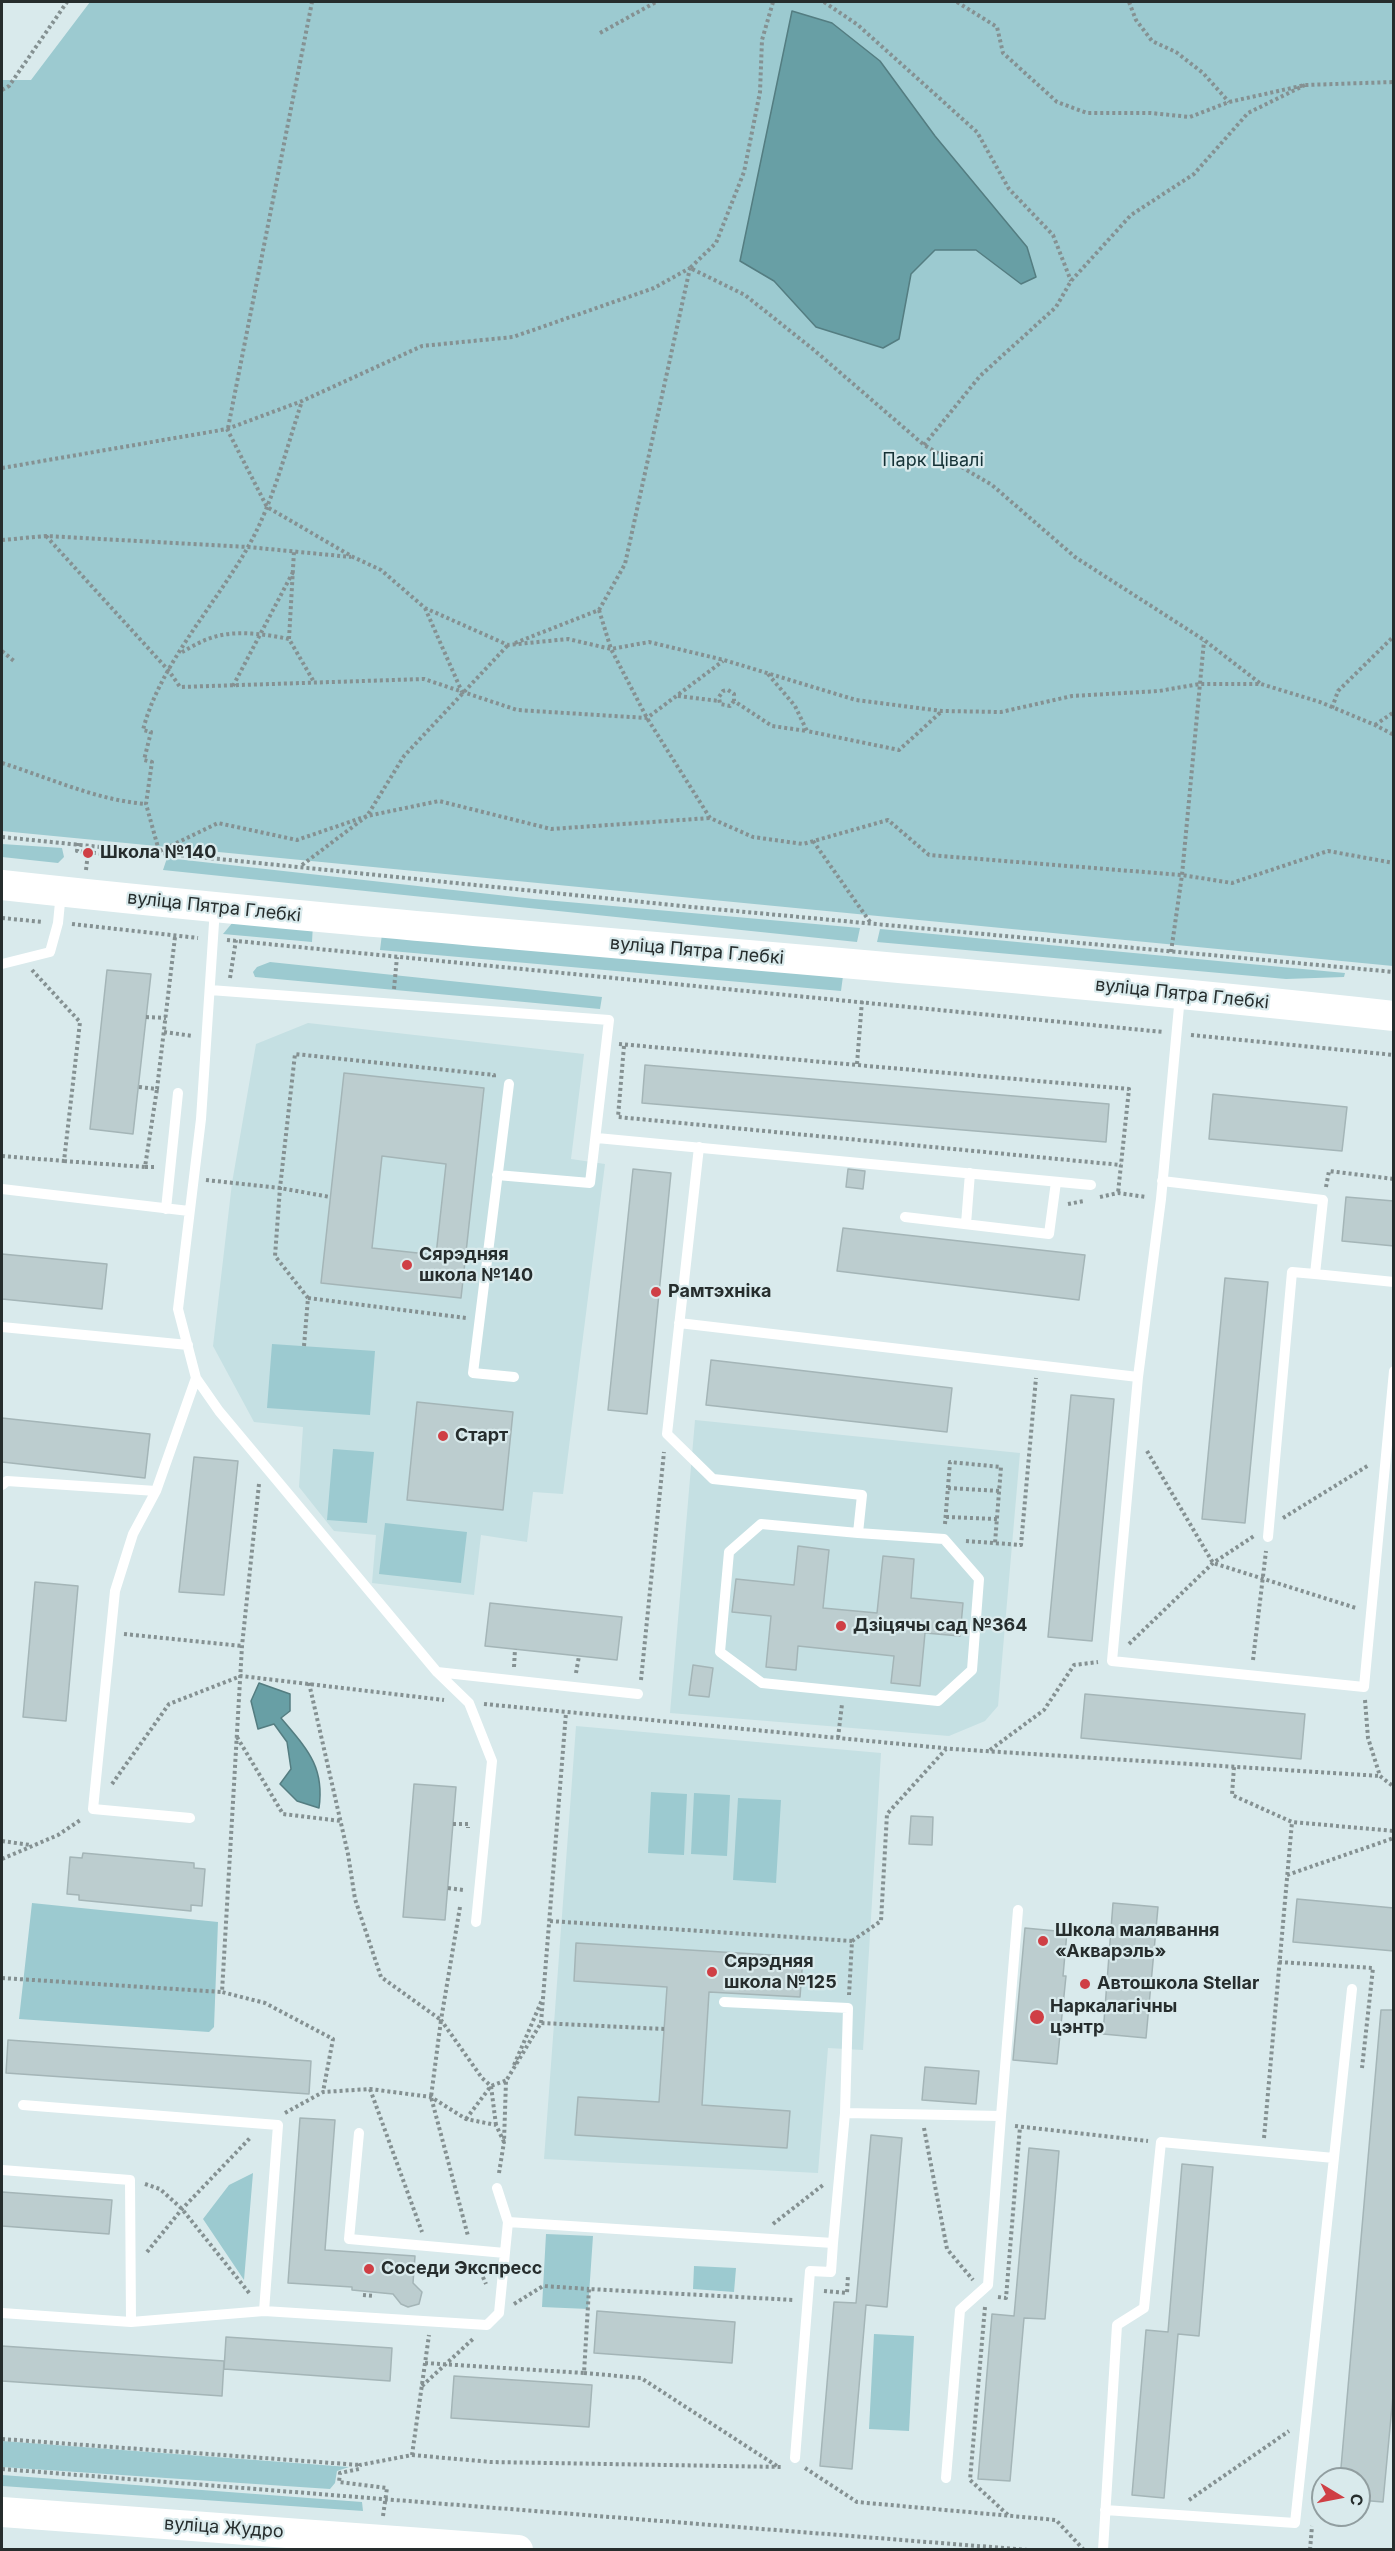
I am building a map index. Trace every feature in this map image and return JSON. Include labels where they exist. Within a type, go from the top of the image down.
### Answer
[{"type":"main road","name":"вуліца Пятра Глебкі","points":[[2,885],[379,924],[1181,993],[1394,1016]]},
{"type":"main road","name":"вуліца Жудро","points":[[2,2512],[518,2550]]},
{"type":"lane","points":[[2,964],[50,952],[58,923],[61,892]]},
{"type":"lane","points":[[215,907],[201,1119],[178,1310],[196,1378],[219,1411],[437,1672],[469,1703],[492,1761],[476,1922]]},
{"type":"lane","points":[[210,990],[609,1020],[590,1183],[497,1175]]},
{"type":"lane","points":[[1181,993],[1161,1199],[1138,1377],[1112,1661],[1364,1687],[1394,1371]]},
{"type":"lane","points":[[509,1084],[473,1373],[514,1377]]},
{"type":"lane","points":[[166,1209],[178,1093]]},
{"type":"lane","points":[[597,1138],[1091,1185]]},
{"type":"lane","points":[[699,1147],[667,1434],[713,1479],[862,1495],[858,1533]]},
{"type":"lane","points":[[966,1224],[970,1173]]},
{"type":"lane","points":[[1162,1181],[1323,1200],[1315,1274]]},
{"type":"lane","points":[[905,1217],[1049,1234],[1056,1182]]},
{"type":"lane","points":[[2,1190],[189,1211]]},
{"type":"lane","points":[[1268,1532],[1292,1272],[1394,1282]]},
{"type":"lane","points":[[679,1323],[1138,1377]]},
{"type":"lane","points":[[2,1327],[189,1345]]},
{"type":"lane","points":[[190,1818],[93,1809],[115,1591],[133,1534],[156,1491],[196,1378]]},
{"type":"lane","points":[[2,1485],[7,1481],[156,1491]]},
{"type":"lane","points":[[761,1524],[944,1539],[979,1579],[972,1670],[938,1701],[762,1683],[720,1652],[729,1552],[761,1524]]},
{"type":"lane","points":[[437,1672],[638,1694]]},
{"type":"lane","points":[[946,2478],[960,2310],[984,2293],[988,2284],[1018,1910]]},
{"type":"lane","points":[[1105,2510],[1295,2523],[1352,1989]]},
{"type":"lane","points":[[724,2002],[849,2008],[845,2113],[831,2272],[810,2271],[796,2463]]},
{"type":"lane","points":[[23,2105],[278,2125],[264,2311]]},
{"type":"lane","points":[[845,2113],[1001,2120]]},
{"type":"lane","points":[[358,2133],[349,2239],[505,2253]]},
{"type":"lane","points":[[1103,2550],[1117,2325],[1144,2308],[1161,2142],[1334,2158]]},
{"type":"lane","points":[[2,2170],[130,2180],[133,2269],[131,2322]]},
{"type":"lane","points":[[2,2313],[131,2322],[264,2311],[487,2325],[499,2313],[508,2222],[497,2188]]},
{"type":"lane","points":[[508,2222],[833,2243]]},
{"type":"path","points":[[2,90],[9,86],[67,2]]},
{"type":"path","points":[[312,2],[227,429],[267,507],[353,557],[381,570],[425,608],[508,645],[568,639],[611,649],[649,642],[724,660],[856,700],[942,711],[1001,712],[1072,696],[1159,691],[1200,684],[1261,684],[1332,708],[1394,735]]},
{"type":"path","points":[[600,33],[656,2]]},
{"type":"path","points":[[2,468],[227,429],[302,401],[422,346],[513,338],[654,288],[690,268],[716,243],[744,172],[760,92],[762,40],[774,2]]},
{"type":"path","points":[[824,2],[858,25],[977,132],[1009,189],[1053,235],[1071,281]]},
{"type":"path","points":[[957,2],[997,27],[1003,53],[1057,102],[1088,113],[1151,113],[1190,117],[1229,102],[1305,85],[1394,82]]},
{"type":"path","points":[[1130,2],[1136,20],[1152,41],[1176,52],[1203,73],[1229,102]]},
{"type":"path","points":[[924,445],[980,376],[1056,307],[1071,281],[1131,215],[1194,174],[1248,113],[1305,85]]},
{"type":"path","points":[[690,268],[745,295],[814,350],[924,445],[992,485],[1075,557],[1204,640],[1261,684]]},
{"type":"path","points":[[302,866],[367,816],[404,756],[508,645],[599,610],[625,564],[690,268]]},
{"type":"path","points":[[159,851],[146,804],[152,762],[144,760],[151,732],[143,730],[148,711],[169,671],[248,547],[267,507],[302,401]]},
{"type":"path","points":[[2,540],[45,536],[248,547],[353,557]]},
{"type":"path","points":[[45,536],[169,671],[180,687],[424,679],[517,710],[647,718],[724,660]]},
{"type":"path","points":[[294,551],[289,639],[314,682]]},
{"type":"path","points":[[233,686],[293,572]]},
{"type":"path","points":[[425,608],[462,692]]},
{"type":"path","points":[[599,610],[611,649],[647,718],[710,818]]},
{"type":"path","points":[[180,653],[208,639],[262,633],[289,639]]},
{"type":"path","points":[[1332,708],[1338,691],[1394,636]]},
{"type":"path","points":[[1171,952],[1182,874],[1204,640]]},
{"type":"path","points":[[2,651],[14,661]]},
{"type":"path","points":[[768,674],[795,706],[807,731]]},
{"type":"path","points":[[678,696],[719,701],[725,707],[730,706],[734,701],[734,694],[728,690],[721,692],[719,701]]},
{"type":"path","points":[[734,701],[772,726],[899,750],[942,711]]},
{"type":"path","points":[[1375,725],[1394,712]]},
{"type":"path","points":[[2,763],[67,786],[129,803],[146,804]]},
{"type":"path","points":[[159,851],[218,823],[297,840],[367,816],[439,801],[551,829],[710,818],[753,837],[803,844],[888,820],[929,855],[1182,874],[1232,883],[1328,851],[1394,863]]},
{"type":"path","points":[[2,837],[159,851],[692,907],[1394,972]]},
{"type":"path","points":[[813,841],[871,923]]},
{"type":"path","points":[[78,843],[77,851],[113,855],[114,848]]},
{"type":"path","points":[[2,918],[175,937],[862,1001],[1394,1055]]},
{"type":"path","points":[[2,1156],[145,1167],[157,1089],[175,937]]},
{"type":"path","points":[[392,1003],[397,957]]},
{"type":"path","points":[[27,965],[80,1022],[64,1161]]},
{"type":"path","points":[[857,1064],[862,1001]]},
{"type":"path","points":[[146,1017],[166,1018]]},
{"type":"path","points":[[607,1043],[1129,1089],[1118,1193],[1161,1199]]},
{"type":"path","points":[[624,1045],[618,1117],[1121,1165]]},
{"type":"path","points":[[304,1346],[308,1298],[275,1256],[295,1054],[494,1075],[493,1087]]},
{"type":"path","points":[[139,1087],[157,1089]]},
{"type":"path","points":[[1323,1200],[1329,1171],[1394,1179]]},
{"type":"path","points":[[208,1180],[280,1188],[330,1197]]},
{"type":"path","points":[[308,1298],[468,1318],[469,1307]]},
{"type":"path","points":[[995,1543],[1001,1467],[950,1462],[944,1539],[995,1543],[1021,1545],[1037,1365]]},
{"type":"path","points":[[1133,1427],[1213,1563],[1371,1613]]},
{"type":"path","points":[[989,1751],[1044,1710],[1074,1665],[1112,1661],[1213,1563],[1268,1532],[1386,1455]]},
{"type":"path","points":[[222,1992],[242,1646],[262,1460]]},
{"type":"path","points":[[630,1681],[641,1682],[661,1475]]},
{"type":"path","points":[[948,1488],[1000,1491]]},
{"type":"path","points":[[946,1516],[997,1519]]},
{"type":"path","points":[[1251,1676],[1268,1532]]},
{"type":"path","points":[[110,1632],[242,1646]]},
{"type":"path","points":[[514,1667],[515,1649]]},
{"type":"path","points":[[576,1674],[579,1656]]},
{"type":"path","points":[[506,1666],[524,1668]]},
{"type":"path","points":[[566,1673],[587,1675]]},
{"type":"path","points":[[2,1858],[58,1835],[79,1822],[93,1809],[169,1704],[241,1676]]},
{"type":"path","points":[[309,1683],[355,1899],[381,1977],[441,2020],[482,2078],[491,2086],[496,2125],[504,2142]]},
{"type":"path","points":[[1364,1687],[1368,1738],[1380,1776],[1394,1787]]},
{"type":"path","points":[[838,1738],[843,1691]]},
{"type":"path","points":[[466,2119],[491,2086],[507,2081],[541,2023],[566,1713]]},
{"type":"path","points":[[654,1721],[946,1748],[1380,1776]]},
{"type":"path","points":[[237,1736],[283,1814],[340,1821]]},
{"type":"path","points":[[550,1921],[852,1941],[881,1921],[887,1814],[946,1748]]},
{"type":"path","points":[[1234,1767],[1232,1795],[1292,1822],[1394,1831]]},
{"type":"path","points":[[1263,2150],[1292,1822]]},
{"type":"path","points":[[453,1824],[468,1824],[468,1835]]},
{"type":"path","points":[[1287,1875],[1394,1838]]},
{"type":"path","points":[[2,1841],[31,1845]]},
{"type":"path","points":[[464,1879],[431,2097],[471,2250],[499,2313],[543,2286],[807,2301]]},
{"type":"path","points":[[448,1888],[463,1890]]},
{"type":"path","points":[[849,2008],[852,1941]]},
{"type":"path","points":[[2,1978],[222,1992],[265,2003],[333,2039],[323,2092]]},
{"type":"path","points":[[497,2188],[504,2142],[507,2081],[544,1995]]},
{"type":"path","points":[[541,2023],[664,2029]]},
{"type":"path","points":[[370,2089],[427,2246]]},
{"type":"path","points":[[160,2236],[182,2209],[264,2124],[323,2092],[370,2089],[431,2097],[466,2119],[496,2125]]},
{"type":"path","points":[[1001,2120],[1020,2127],[1132,2139]]},
{"type":"path","points":[[923,2121],[946,2249],[984,2293],[1006,2298],[1020,2127]]},
{"type":"path","points":[[754,2239],[840,2172]]},
{"type":"path","points":[[130,2180],[160,2189],[182,2209],[264,2311]]},
{"type":"path","points":[[847,2292],[848,2269]]},
{"type":"path","points":[[584,2373],[589,2289]]},
{"type":"path","points":[[984,2293],[970,2480],[1010,2516]]},
{"type":"path","points":[[363,2295],[375,2296]]},
{"type":"path","points":[[412,2455],[430,2320]]},
{"type":"path","points":[[422,2386],[487,2325]]},
{"type":"path","points":[[425,2362],[641,2378],[778,2466]]},
{"type":"path","points":[[1182,2505],[1307,2418]]},
{"type":"path","points":[[2,2439],[360,2465],[412,2455],[491,2462],[788,2467]]},
{"type":"path","points":[[796,2463],[857,2502],[1056,2520],[1084,2550]]},
{"type":"path","points":[[360,2465],[359,2469],[340,2473],[339,2482],[387,2488],[385,2500]]},
{"type":"path","points":[[2,2469],[1029,2550]]},
{"type":"path","points":[[1310,2542],[1310,2550]]},
{"type":"shaded area","points":[[792,11],[832,23],[880,61],[935,136],[1027,247],[1036,277],[1021,284],[976,250],[935,250],[911,274],[899,339],[883,348],[816,327],[774,281],[740,261]]},
{"type":"shaded area","name":"Сярэдняя школа №140","points":[[308,1023],[584,1054],[571,1159],[605,1164],[563,1494],[533,1492],[527,1542],[481,1535],[474,1595],[372,1583],[376,1535],[334,1531],[299,1487],[303,1427],[254,1422],[213,1346],[232,1183],[256,1044]]},
{"type":"shaded area","name":"Дзіцячы сад №364","points":[[695,1420],[1020,1453],[998,1706],[985,1721],[949,1736],[670,1713]]},
{"type":"shaded area","points":[[259,1683],[290,1694],[290,1711],[281,1718],[312,1758],[319,1780],[319,1808],[297,1801],[280,1784],[291,1769],[287,1742],[274,1724],[258,1729],[251,1701]]},
{"type":"shaded area","name":"Сярэдняя школа №125","points":[[576,1726],[881,1753],[863,2050],[828,2048],[818,2173],[544,2159]]},
{"type":"green space","name":"Парк Цівалі","points":[[90,2],[1393,2],[1393,966],[2,831],[2,80],[31,80]]},
{"type":"green space","points":[[2,844],[62,848],[64,857],[58,863],[2,857]]},
{"type":"green space","points":[[167,858],[534,899],[860,928],[857,942],[163,870]]},
{"type":"green space","points":[[233,922],[313,924],[312,942],[223,934]]},
{"type":"green space","points":[[880,929],[1345,973],[1344,977],[1286,979],[877,942]]},
{"type":"green space","points":[[382,934],[843,976],[841,991],[380,950]]},
{"type":"green space","points":[[270,962],[602,997],[600,1009],[255,977],[253,972],[257,967]]},
{"type":"green space","points":[[272,1344],[375,1351],[370,1415],[267,1408]]},
{"type":"green space","points":[[333,1449],[374,1452],[367,1523],[327,1520]]},
{"type":"green space","points":[[385,1523],[467,1532],[461,1583],[379,1574]]},
{"type":"green space","points":[[651,1792],[687,1794],[684,1855],[648,1853]]},
{"type":"green space","points":[[694,1793],[730,1795],[727,1856],[691,1854]]},
{"type":"green space","points":[[738,1798],[781,1800],[776,1883],[733,1880]]},
{"type":"green space","points":[[32,1903],[218,1922],[214,2027],[209,2032],[19,2019]]},
{"type":"green space","points":[[253,2173],[244,2280],[203,2219],[229,2185]]},
{"type":"green space","points":[[546,2234],[593,2236],[588,2309],[542,2307]]},
{"type":"green space","points":[[694,2266],[736,2268],[734,2292],[693,2289]]},
{"type":"green space","points":[[874,2334],[914,2336],[909,2431],[869,2429]]},
{"type":"green space","points":[[2,2441],[349,2467],[337,2471],[335,2483],[330,2489],[2,2467]]},
{"type":"green space","points":[[2,2475],[362,2502],[363,2511],[2,2486]]},
{"type":"building","points":[[107,970],[151,974],[133,1134],[90,1129]]},
{"type":"building","points":[[645,1065],[1109,1104],[1106,1142],[642,1103]]},
{"type":"building","points":[[344,1073],[484,1088],[461,1298],[321,1283]],"holes":[[[382,1156],[446,1164],[436,1255],[372,1248]]]},
{"type":"building","points":[[1213,1094],[1347,1107],[1342,1151],[1209,1139]]},
{"type":"building","points":[[633,1169],[671,1173],[647,1414],[608,1410]]},
{"type":"building","points":[[848,1169],[865,1171],[863,1189],[846,1187]]},
{"type":"building","points":[[1346,1197],[1394,1201],[1394,1246],[1342,1241]]},
{"type":"building","points":[[843,1228],[1085,1255],[1079,1300],[837,1271]]},
{"type":"building","points":[[2,1254],[107,1264],[102,1309],[2,1299]]},
{"type":"building","points":[[1225,1278],[1268,1282],[1245,1523],[1202,1519]]},
{"type":"building","points":[[711,1360],[952,1388],[947,1432],[706,1405]]},
{"type":"building","points":[[1071,1395],[1114,1399],[1092,1641],[1048,1637]]},
{"type":"building","points":[[417,1402],[513,1412],[503,1510],[407,1500]]},
{"type":"building","points":[[2,1418],[150,1434],[145,1478],[2,1462]]},
{"type":"building","points":[[194,1457],[238,1461],[224,1595],[179,1592]]},
{"type":"building","points":[[798,1546],[829,1550],[823,1608],[877,1613],[883,1556],[914,1559],[911,1598],[963,1603],[960,1636],[925,1633],[920,1686],[891,1683],[894,1656],[798,1646],[796,1670],[766,1667],[771,1616],[732,1612],[736,1579],[794,1585]]},
{"type":"building","points":[[35,1582],[78,1586],[66,1721],[23,1717]]},
{"type":"building","points":[[490,1603],[622,1617],[617,1660],[485,1646]]},
{"type":"building","points":[[693,1665],[713,1668],[709,1697],[689,1695]]},
{"type":"building","points":[[1085,1694],[1305,1714],[1301,1759],[1081,1738]]},
{"type":"building","points":[[414,1784],[456,1787],[445,1920],[403,1917]]},
{"type":"building","points":[[911,1816],[933,1817],[932,1845],[909,1844]]},
{"type":"building","points":[[83,1853],[194,1863],[194,1868],[205,1869],[202,1906],[191,1905],[191,1911],[79,1900],[79,1895],[67,1894],[70,1857],[82,1858]]},
{"type":"building","points":[[1297,1899],[1394,1908],[1394,1951],[1293,1942]]},
{"type":"building","points":[[1113,1903],[1158,1907],[1146,2038],[1103,2034]]},
{"type":"building","points":[[1025,1928],[1067,1932],[1063,1976],[1066,1976],[1057,2064],[1013,2060]]},
{"type":"building","points":[[576,1943],[803,1957],[800,1997],[709,1992],[702,2105],[790,2111],[787,2148],[575,2135],[578,2097],[659,2102],[667,1987],[574,1981]]},
{"type":"building","points":[[1381,2010],[1394,2010],[1394,2385],[1383,2502],[1371,2501],[1371,2467],[1341,2467]]},
{"type":"building","points":[[8,2040],[311,2061],[309,2094],[6,2073]]},
{"type":"building","points":[[925,2067],[979,2071],[976,2104],[922,2100]]},
{"type":"building","points":[[300,2118],[335,2120],[325,2250],[415,2256],[413,2283],[422,2292],[419,2304],[408,2307],[401,2304],[393,2294],[352,2290],[352,2287],[288,2283]]},
{"type":"building","points":[[871,2135],[902,2138],[887,2307],[866,2305],[852,2469],[820,2466],[834,2302],[856,2303]]},
{"type":"building","points":[[1029,2148],[1059,2151],[1045,2319],[1024,2318],[1010,2481],[978,2479],[992,2314],[1014,2316]]},
{"type":"building","points":[[1182,2164],[1213,2167],[1199,2336],[1178,2334],[1164,2498],[1132,2495],[1146,2330],[1168,2332]]},
{"type":"building","points":[[2,2192],[112,2200],[109,2234],[2,2226]]},
{"type":"building","points":[[597,2311],[735,2322],[732,2363],[594,2353]]},
{"type":"building","points":[[226,2337],[392,2348],[390,2381],[224,2369]]},
{"type":"building","points":[[2,2346],[224,2361],[222,2396],[2,2381]]},
{"type":"building","points":[[454,2376],[592,2385],[589,2427],[451,2418]]},
{"type":"place","name":"Школа №140","points":[[88,853]]},
{"type":"place","name":"Сярэдняя школа №140","points":[[407,1265]]},
{"type":"place","name":"Рамтэхніка","points":[[656,1292]]},
{"type":"place","name":"Старт","points":[[443,1436]]},
{"type":"place","name":"Дзіцячы сад №364","points":[[841,1626]]},
{"type":"place","name":"Школа малявання «Акварэль»","points":[[1043,1941]]},
{"type":"place","name":"Сярэдняя школа №125","points":[[712,1972]]},
{"type":"place","name":"Автошкола Stellar","points":[[1085,1984]]},
{"type":"place","name":"Наркалагічны цэнтр","points":[[1037,2017]]},
{"type":"place","name":"Соседи Экспресс","points":[[369,2269]]}]
